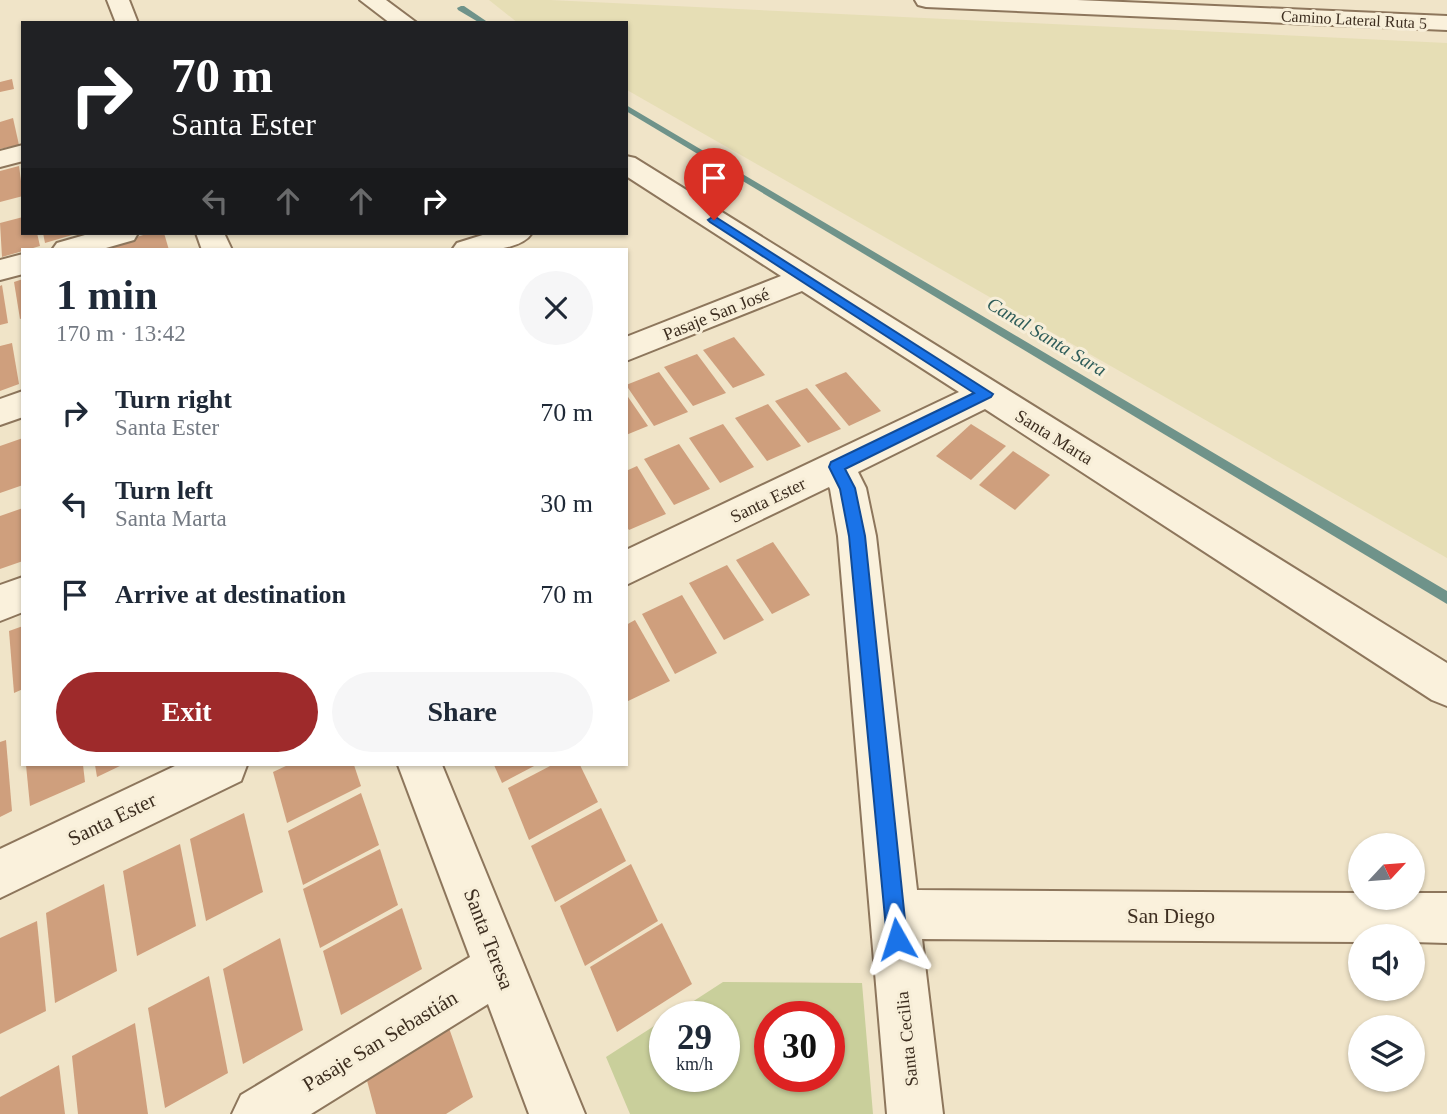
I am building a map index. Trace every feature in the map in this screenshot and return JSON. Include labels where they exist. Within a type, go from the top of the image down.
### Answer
[{"type":"street","points":[[118,0],[126,21]]},
{"type":"street","points":[[371,0],[403,21]]},
{"type":"street","name":"Camino Lateral Ruta 5","points":[[926,0],[1447,23]]},
{"type":"street","points":[[0,159],[21,154]]},
{"type":"street","name":"Santa Marta","points":[[628,167],[642,189],[805,278],[1447,686]]},
{"type":"street","points":[[73,248],[117,235]]},
{"type":"street","points":[[473,248],[511,235]]},
{"type":"street","points":[[0,270],[21,265]]},
{"type":"street","name":"Pasaje San José","points":[[628,349],[805,278]]},
{"type":"street","name":"Santa Ester","points":[[628,568],[986,394]]},
{"type":"street","points":[[0,412],[21,405]]},
{"type":"street","name":"Santa Cecilia","points":[[836,467],[848,488],[857,536],[915,1114]]},
{"type":"street","points":[[0,603],[21,595]]},
{"type":"street","name":"Santa Ester","points":[[0,874],[223,766]]},
{"type":"street","name":"Santa Teresa","points":[[420,766],[557,1114]]},
{"type":"street","name":"San Diego","points":[[895,914],[1447,918]]},
{"type":"street","name":"Pasaje San Sebastián","points":[[260,1114],[500,968]]},
{"type":"shaded area","points":[[489,0],[550,0],[1447,43],[1447,558],[628,91],[628,21],[515,21]]},
{"type":"green space","points":[[723,982],[862,983],[873,1114],[630,1114],[606,1057],[649,1029],[649,1092],[740,1092],[740,1001],[694,1001]]},
{"type":"building","points":[[12,79],[14,89],[0,92],[0,82]]},
{"type":"building","points":[[13,118],[19,145],[0,149],[0,122]]},
{"type":"building","points":[[19,166],[21,197],[0,202],[0,171]]},
{"type":"building","points":[[21,218],[21,235],[37,235],[40,246],[21,248],[21,252],[2,257],[0,223]]},
{"type":"building","points":[[43,235],[72,235],[45,243]]},
{"type":"building","points":[[143,235],[165,235],[168,248],[114,248],[113,244]]},
{"type":"building","points":[[21,280],[20,319],[14,282]]},
{"type":"building","points":[[2,285],[8,323],[0,325],[0,286]]},
{"type":"building","points":[[734,337],[765,375],[733,388],[703,350]]},
{"type":"building","points":[[12,343],[19,384],[0,391],[0,346]]},
{"type":"building","points":[[697,354],[726,393],[693,406],[664,367]]},
{"type":"building","points":[[659,372],[688,412],[654,426],[628,384]]},
{"type":"building","points":[[846,372],[881,411],[849,426],[815,385]]},
{"type":"building","points":[[807,388],[841,429],[808,443],[775,401]]},
{"type":"building","points":[[628,397],[648,426],[628,434]]},
{"type":"building","points":[[768,404],[801,446],[767,461],[735,418]]},
{"type":"building","points":[[723,424],[754,467],[720,483],[689,438]]},
{"type":"building","points":[[971,424],[1006,446],[971,480],[936,456]]},
{"type":"building","points":[[21,439],[21,486],[0,493],[0,446]]},
{"type":"building","points":[[679,444],[710,489],[674,505],[644,459]]},
{"type":"building","points":[[1013,451],[1050,475],[1015,510],[979,485]]},
{"type":"building","points":[[637,466],[666,514],[629,530],[628,529],[628,470]]},
{"type":"building","points":[[21,509],[21,562],[0,569],[0,516]]},
{"type":"building","points":[[773,542],[810,595],[772,614],[736,560]]},
{"type":"building","points":[[727,565],[764,620],[724,640],[689,583]]},
{"type":"building","points":[[682,595],[717,653],[675,674],[642,614]]},
{"type":"building","points":[[635,620],[670,681],[628,701],[628,624]]},
{"type":"building","points":[[21,627],[21,690],[14,693],[9,631]]},
{"type":"building","points":[[6,740],[12,811],[0,817],[0,742]]},
{"type":"building","points":[[26,766],[83,766],[85,782],[30,806]]},
{"type":"building","points":[[95,766],[120,766],[97,777]]},
{"type":"building","points":[[286,766],[354,766],[361,786],[287,823],[273,772]]},
{"type":"building","points":[[494,766],[534,766],[502,783]]},
{"type":"building","points":[[550,766],[580,766],[598,802],[529,840],[508,788]]},
{"type":"building","points":[[361,793],[379,845],[303,885],[288,831]]},
{"type":"building","points":[[601,808],[626,861],[555,902],[531,846]]},
{"type":"building","points":[[244,813],[263,892],[206,921],[190,839]]},
{"type":"building","points":[[180,844],[196,926],[137,956],[123,871]]},
{"type":"building","points":[[380,849],[398,905],[320,948],[303,889]]},
{"type":"building","points":[[631,864],[658,921],[585,966],[560,906]]},
{"type":"building","points":[[104,884],[117,971],[55,1003],[46,913]]},
{"type":"building","points":[[402,908],[422,969],[341,1015],[323,951]]},
{"type":"building","points":[[37,921],[46,1011],[0,1034],[0,938]]},
{"type":"building","points":[[662,923],[692,984],[665,1001],[649,1001],[649,1012],[617,1032],[590,967]]},
{"type":"building","points":[[280,938],[303,1030],[243,1064],[223,969]]},
{"type":"building","points":[[209,976],[228,1073],[165,1108],[148,1008]]},
{"type":"building","points":[[135,1023],[148,1114],[78,1114],[72,1056]]},
{"type":"building","points":[[449,1028],[473,1097],[446,1114],[376,1114],[366,1077]]},
{"type":"building","points":[[59,1065],[65,1114],[0,1114],[0,1097]]},
{"type":"waterway","name":"Canal Santa Sara","points":[[461,8],[483,21]]},
{"type":"waterway","name":"Canal Santa Sara","points":[[628,108],[1447,598]]},
{"type":"route","points":[[714,220],[986,394],[836,467],[848,488],[857,536],[897,939]]}]
